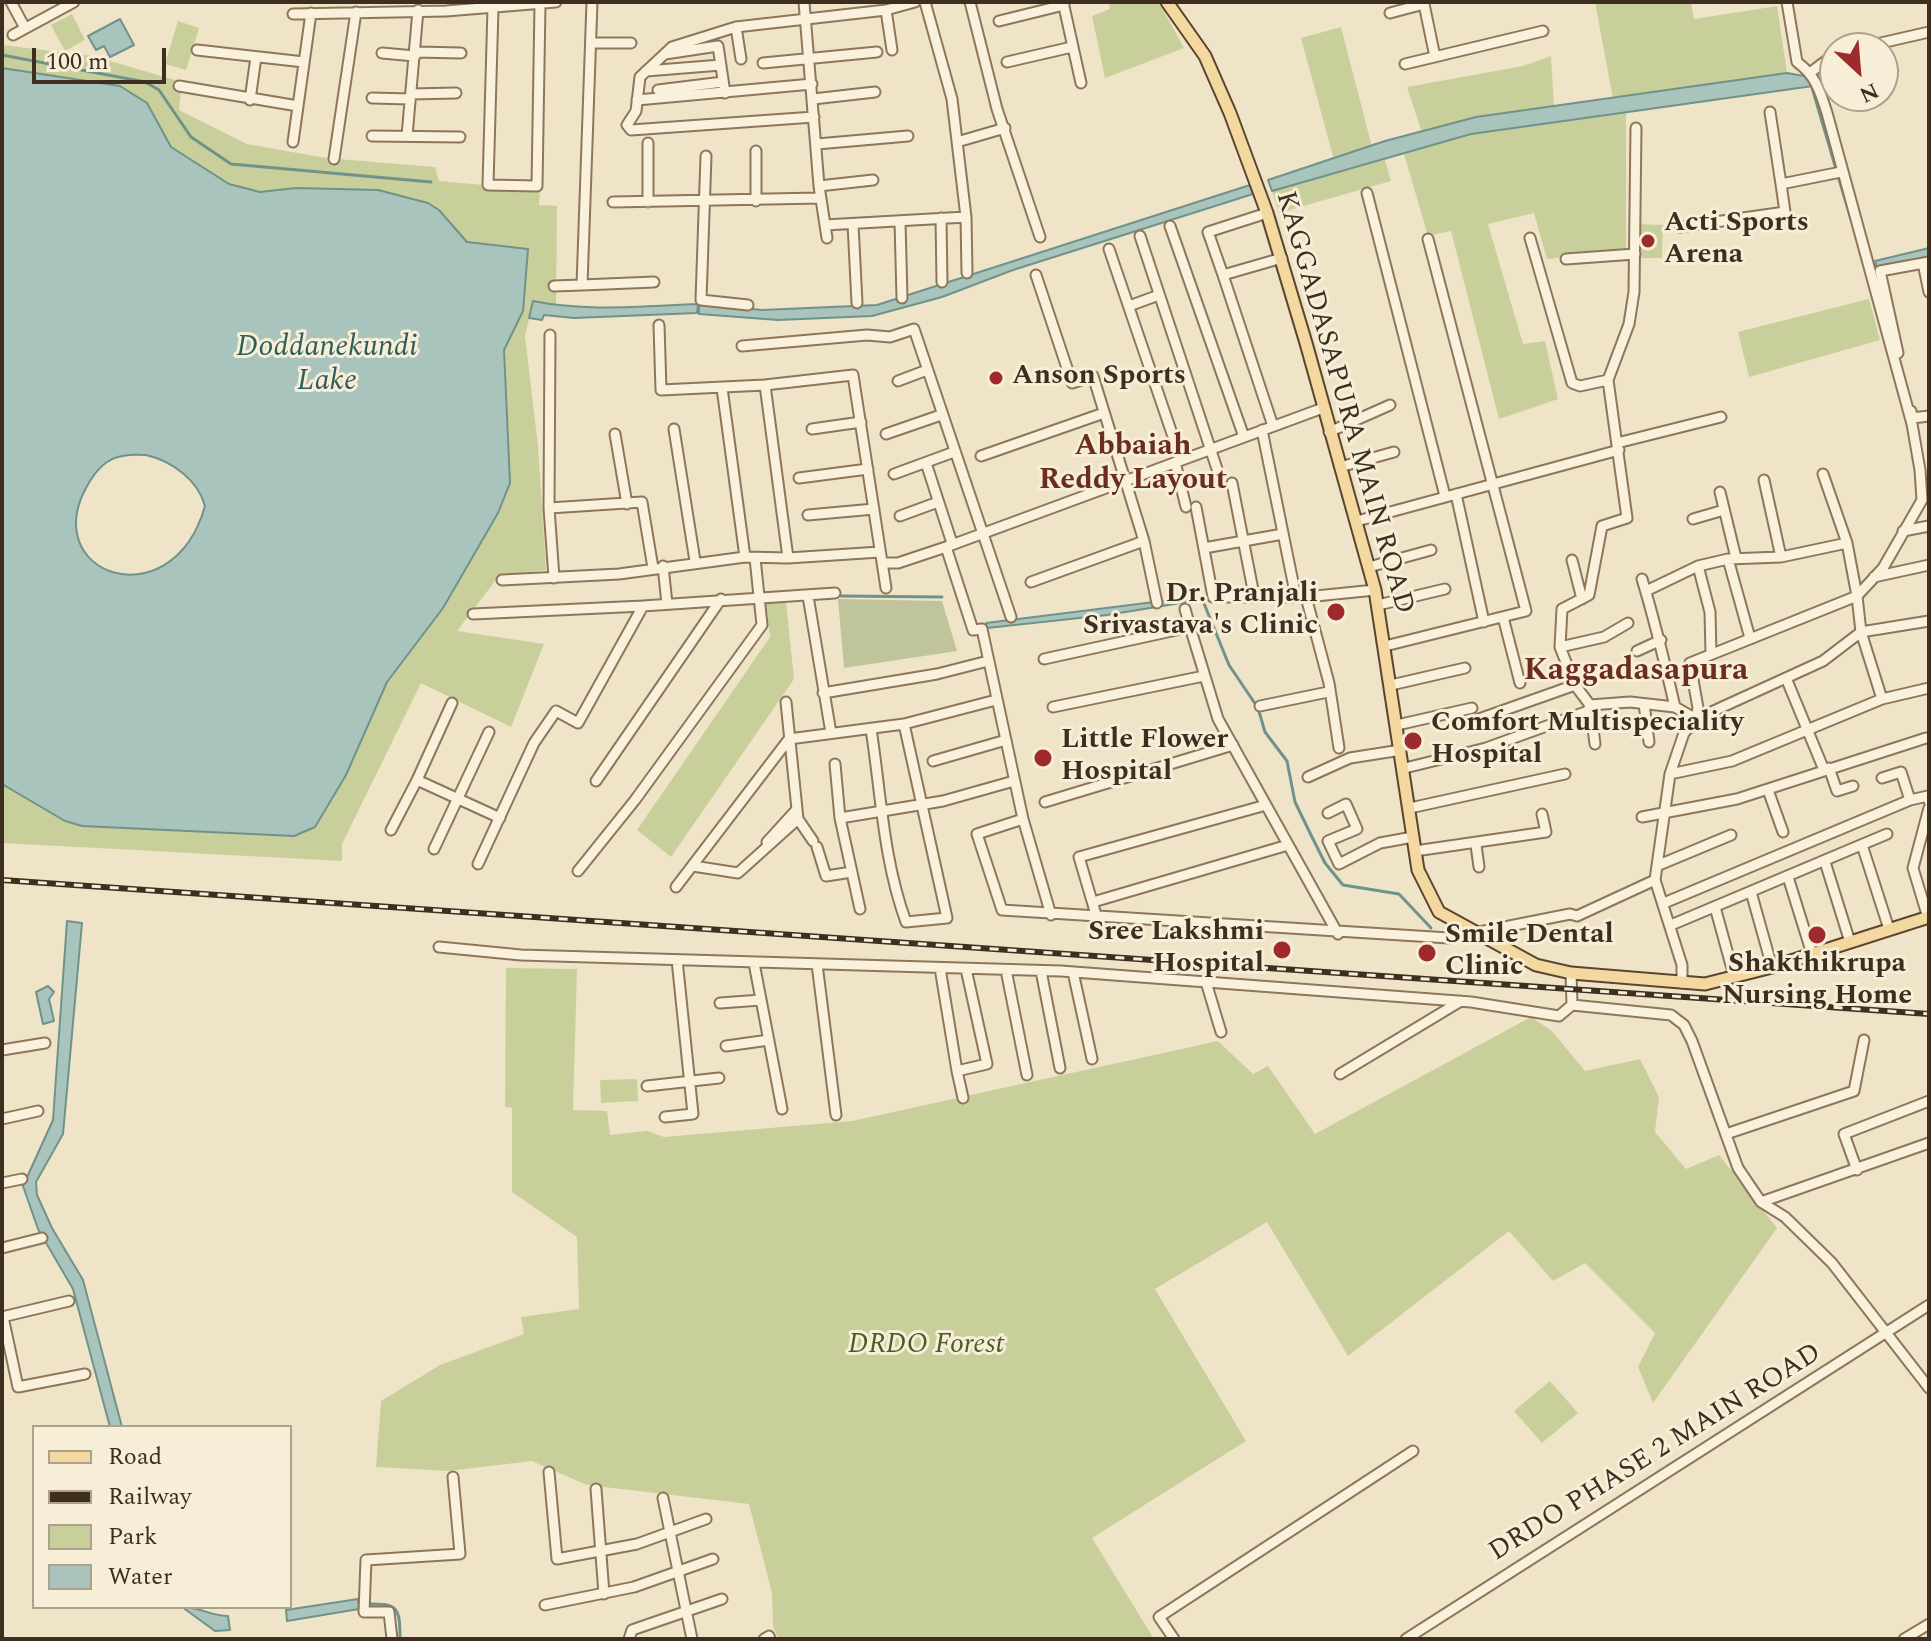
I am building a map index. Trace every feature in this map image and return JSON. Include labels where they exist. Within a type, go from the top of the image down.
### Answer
[{"type":"main road","name":"KAGGADASAPURA MAIN ROAD","points":[[1167,2],[1205,56],[1262,197],[1282,258],[1375,590],[1405,768],[1418,870],[1439,912],[1536,965],[1571,973],[1682,983]]},
{"type":"main road","points":[[1682,983],[1705,984],[1772,967],[1929,918]]},
{"type":"street","points":[[11,2],[25,28]]},
{"type":"street","points":[[13,35],[74,2]]},
{"type":"street","points":[[293,14],[493,8],[556,2]]},
{"type":"street","points":[[582,285],[592,2]]},
{"type":"street","points":[[804,2],[820,198],[827,238]]},
{"type":"street","points":[[814,117],[631,130],[627,125],[636,111],[637,95],[646,71],[680,43],[736,27],[886,10],[915,2]]},
{"type":"street","points":[[925,2],[952,99],[966,217],[967,273]]},
{"type":"street","points":[[970,2],[1005,128],[1040,237]]},
{"type":"street","points":[[1696,719],[1698,708],[1690,663],[1750,638],[1782,629],[1857,596],[1874,577],[1922,500],[1925,483],[1912,424],[1827,113],[1811,72],[1797,62],[1787,2]]},
{"type":"street","points":[[999,21],[1064,3],[1081,83]]},
{"type":"street","points":[[1390,13],[1406,5],[1427,3],[1435,57]]},
{"type":"street","points":[[493,8],[488,185],[537,186],[540,4]]},
{"type":"street","points":[[407,136],[418,10]]},
{"type":"street","points":[[886,10],[892,50]]},
{"type":"street","points":[[334,159],[356,12]]},
{"type":"street","points":[[293,142],[311,13]]},
{"type":"street","points":[[736,27],[741,59]]},
{"type":"street","points":[[1405,64],[1543,31]]},
{"type":"street","points":[[1899,39],[1929,32]]},
{"type":"street","points":[[591,43],[631,43]]},
{"type":"street","points":[[665,54],[718,46],[725,89]]},
{"type":"street","points":[[1007,62],[1072,47]]},
{"type":"street","points":[[197,50],[304,62]]},
{"type":"street","points":[[763,63],[877,52]]},
{"type":"street","points":[[382,53],[461,53]]},
{"type":"street","points":[[250,100],[256,57]]},
{"type":"street","points":[[646,71],[721,65]]},
{"type":"street","points":[[1811,72],[1819,66]]},
{"type":"street","points":[[637,95],[812,84]]},
{"type":"street","points":[[179,86],[298,106]]},
{"type":"street","points":[[658,90],[725,89]]},
{"type":"street","points":[[813,99],[875,92]]},
{"type":"street","points":[[372,98],[456,93]]},
{"type":"street","points":[[1680,227],[1785,212],[1770,112]]},
{"type":"street","points":[[957,142],[1005,128]]},
{"type":"street","points":[[1595,744],[1590,705],[1575,685],[1560,647],[1562,609],[1589,595],[1602,526],[1627,518],[1608,380],[1629,324],[1635,254],[1636,128]]},
{"type":"street","points":[[372,136],[460,137]]},
{"type":"street","points":[[817,144],[908,136]]},
{"type":"street","points":[[648,143],[648,202]]},
{"type":"street","points":[[756,151],[756,201]]},
{"type":"street","points":[[706,156],[701,300],[748,305]]},
{"type":"street","points":[[1781,184],[1841,172]]},
{"type":"street","points":[[819,186],[873,180]]},
{"type":"street","points":[[1367,193],[1445,496]]},
{"type":"street","points":[[613,202],[820,198]]},
{"type":"street","points":[[1267,213],[1208,232],[1273,426]]},
{"type":"street","points":[[825,225],[966,217]]},
{"type":"street","points":[[941,218],[942,282]]},
{"type":"street","points":[[900,221],[902,298]]},
{"type":"street","points":[[853,224],[857,303]]},
{"type":"street","points":[[1170,226],[1244,437]]},
{"type":"street","points":[[1140,236],[1219,475]]},
{"type":"street","points":[[1530,238],[1572,383],[1580,386],[1608,380]]},
{"type":"street","points":[[1385,646],[1526,611],[1428,239]]},
{"type":"street","points":[[1109,249],[1178,461],[1204,548],[1213,597],[1301,597],[1375,590]]},
{"type":"street","points":[[1566,259],[1635,254]]},
{"type":"street","points":[[1223,275],[1282,258]]},
{"type":"street","points":[[1929,292],[1926,263],[1882,270],[1880,274],[1912,418],[1929,418]]},
{"type":"street","points":[[1036,275],[1072,383],[1093,376],[1144,541],[1157,603]]},
{"type":"street","points":[[554,286],[654,282]]},
{"type":"street","points":[[1129,306],[1159,295]]},
{"type":"street","points":[[659,325],[661,390],[765,385],[853,375]]},
{"type":"street","points":[[742,346],[867,335],[890,337],[914,329],[1011,617]]},
{"type":"street","points":[[550,335],[549,508],[554,578]]},
{"type":"street","points":[[851,364],[886,588]]},
{"type":"street","points":[[898,381],[927,370]]},
{"type":"street","points":[[765,385],[788,558]]},
{"type":"street","points":[[578,871],[635,800],[762,625],[761,597],[750,557],[722,388]]},
{"type":"street","points":[[1329,432],[1390,405]]},
{"type":"street","points":[[882,563],[898,563],[1323,408]]},
{"type":"street","points":[[981,456],[1104,413]]},
{"type":"street","points":[[886,434],[941,415]]},
{"type":"street","points":[[1357,521],[1721,417]]},
{"type":"street","points":[[1912,424],[1929,418]]},
{"type":"street","points":[[812,429],[861,422]]},
{"type":"street","points":[[674,429],[695,561]]},
{"type":"street","points":[[1262,430],[1283,534],[1329,683],[1339,748]]},
{"type":"street","points":[[615,434],[627,504]]},
{"type":"street","points":[[894,474],[954,452]]},
{"type":"street","points":[[1340,467],[1394,452]]},
{"type":"street","points":[[926,463],[973,630],[982,629],[1023,819],[1051,915]]},
{"type":"street","points":[[799,478],[868,469]]},
{"type":"street","points":[[1823,474],[1847,543],[1861,632],[1882,699]]},
{"type":"street","points":[[1764,480],[1781,557]]},
{"type":"street","points":[[1232,483],[1254,595]]},
{"type":"street","points":[[1720,492],[1750,638]]},
{"type":"street","points":[[1456,494],[1484,622]]},
{"type":"street","points":[[549,508],[642,502],[667,604]]},
{"type":"street","points":[[900,516],[938,502]]},
{"type":"street","points":[[808,515],[874,509]]},
{"type":"street","points":[[1693,519],[1724,510]]},
{"type":"street","points":[[1903,531],[1929,526]]},
{"type":"street","points":[[1204,548],[1283,534]]},
{"type":"street","points":[[1031,582],[1144,541]]},
{"type":"street","points":[[1646,591],[1698,566],[1732,559],[1781,557],[1847,543]]},
{"type":"street","points":[[1369,567],[1431,550]]},
{"type":"street","points":[[502,580],[554,578],[695,561],[880,552]]},
{"type":"street","points":[[1572,560],[1582,599]]},
{"type":"street","points":[[1874,577],[1929,565]]},
{"type":"street","points":[[1698,566],[1710,612],[1711,654]]},
{"type":"street","points":[[1642,579],[1661,640],[1675,707]]},
{"type":"street","points":[[1378,605],[1445,589]]},
{"type":"street","points":[[473,614],[835,593]]},
{"type":"street","points":[[808,596],[831,733]]},
{"type":"street","points":[[596,781],[721,599]]},
{"type":"street","points":[[478,864],[534,743],[556,711],[578,723],[643,606]]},
{"type":"street","points":[[1185,609],[1218,719],[1338,934]]},
{"type":"street","points":[[1503,617],[1520,683]]},
{"type":"street","points":[[1682,983],[1682,965],[1655,880],[1670,774],[1684,733],[1696,719],[1823,661],[1861,632],[1929,621]]},
{"type":"street","points":[[1560,647],[1604,637],[1628,623]]},
{"type":"street","points":[[1044,659],[1190,627]]},
{"type":"street","points":[[1637,651],[1661,640]]},
{"type":"street","points":[[823,693],[937,674],[988,661]]},
{"type":"street","points":[[1391,685],[1465,668]]},
{"type":"street","points":[[1053,707],[1204,676]]},
{"type":"street","points":[[1786,678],[1806,729],[1837,791],[1853,786]]},
{"type":"street","points":[[1479,719],[1575,685]]},
{"type":"street","points":[[1670,774],[1732,761],[1882,699],[1929,688]]},
{"type":"street","points":[[1260,706],[1328,692]]},
{"type":"street","points":[[676,887],[789,739],[904,724],[996,700]]},
{"type":"street","points":[[786,702],[798,814],[815,844],[826,876],[852,872]]},
{"type":"street","points":[[391,830],[452,703]]},
{"type":"street","points":[[1644,704],[1649,742]]},
{"type":"street","points":[[1590,705],[1675,707],[1696,719]]},
{"type":"street","points":[[1405,768],[1486,748],[1588,711],[1590,705]]},
{"type":"street","points":[[1397,725],[1472,708]]},
{"type":"street","points":[[871,729],[896,896],[906,922],[947,918],[904,724]]},
{"type":"street","points":[[434,849],[489,732]]},
{"type":"street","points":[[1642,817],[1768,790],[1926,738]]},
{"type":"street","points":[[933,761],[1006,740]]},
{"type":"street","points":[[1045,802],[1233,745]]},
{"type":"street","points":[[1308,777],[1350,758],[1401,750]]},
{"type":"street","points":[[835,764],[840,818],[860,909]]},
{"type":"street","points":[[1882,778],[1901,772],[1910,800]]},
{"type":"street","points":[[1410,808],[1565,774]]},
{"type":"street","points":[[417,780],[500,818]]},
{"type":"street","points":[[840,818],[920,805],[1014,781]]},
{"type":"street","points":[[1768,790],[1783,832]]},
{"type":"street","points":[[1664,903],[1910,800],[1928,796],[1929,801]]},
{"type":"street","points":[[1328,813],[1346,804],[1357,829],[1328,841],[1339,864],[1380,843],[1413,837]]},
{"type":"street","points":[[1097,918],[1079,857],[1266,805]]},
{"type":"street","points":[[1929,808],[1913,868],[1929,918]]},
{"type":"street","points":[[693,866],[738,873],[798,814]]},
{"type":"street","points":[[1415,851],[1476,845],[1546,832],[1542,814]]},
{"type":"street","points":[[1023,819],[977,834],[1002,910],[1338,934],[1449,938],[1577,916],[1655,880]]},
{"type":"street","points":[[1671,925],[1887,834]]},
{"type":"street","points":[[1659,865],[1731,835]]},
{"type":"street","points":[[1093,902],[1288,845]]},
{"type":"street","points":[[1476,845],[1479,867]]},
{"type":"street","points":[[1862,845],[1889,929]]},
{"type":"street","points":[[1825,862],[1850,942]]},
{"type":"street","points":[[1788,877],[1812,954]]},
{"type":"street","points":[[1751,892],[1772,967]]},
{"type":"street","points":[[1715,907],[1734,976]]},
{"type":"street","points":[[439,947],[521,955],[1073,972],[1461,1001],[1540,1015],[1559,1016],[1572,1005],[1671,1015],[1684,1025],[1738,1168],[1761,1202],[1811,1241],[1929,1388]]},
{"type":"street","points":[[665,1117],[693,1114],[677,960]]},
{"type":"street","points":[[754,963],[782,1109]]},
{"type":"street","points":[[817,964],[836,1115]]},
{"type":"street","points":[[940,968],[963,1098]]},
{"type":"street","points":[[957,1071],[987,1064],[966,969]]},
{"type":"street","points":[[1006,970],[1027,1075]]},
{"type":"street","points":[[1041,971],[1060,1068]]},
{"type":"street","points":[[1073,972],[1092,1059]]},
{"type":"street","points":[[1571,973],[1572,1005]]},
{"type":"street","points":[[1206,982],[1221,1032]]},
{"type":"street","points":[[720,1003],[761,1000]]},
{"type":"street","points":[[1340,1074],[1461,1001]]},
{"type":"street","points":[[726,1046],[769,1040]]},
{"type":"street","points":[[1726,1134],[1854,1091],[1864,1040]]},
{"type":"street","points":[[2,1050],[45,1043]]},
{"type":"street","points":[[647,1086],[719,1078]]},
{"type":"street","points":[[1857,1170],[1844,1134],[1929,1101]]},
{"type":"street","points":[[2,1119],[38,1111]]},
{"type":"street","points":[[1761,1202],[1929,1143]]},
{"type":"street","points":[[2,1183],[22,1179]]},
{"type":"street","points":[[2,1248],[42,1238]]},
{"type":"street","points":[[69,1301],[2,1317],[18,1387],[85,1374]]},
{"type":"street","name":"DRDO PHASE 2 MAIN ROAD","points":[[1406,1639],[1929,1305]]},
{"type":"street","points":[[1174,1639],[1159,1617],[1413,1451]]},
{"type":"street","points":[[549,1472],[557,1559],[668,1533],[706,1519]]},
{"type":"street","points":[[392,1639],[389,1612],[364,1612],[366,1560],[460,1554],[453,1477]]},
{"type":"street","points":[[596,1489],[604,1594]]},
{"type":"street","points":[[663,1498],[692,1639]]},
{"type":"street","points":[[545,1605],[604,1594],[713,1559]]},
{"type":"street","points":[[629,1639],[632,1630],[686,1614],[722,1599]]},
{"type":"street","points":[[1906,1638],[1929,1625]]},
{"type":"street","points":[[764,1639],[769,1636],[770,1639]]},
{"type":"green space","points":[[1109,2],[1159,2],[1184,48],[1105,78],[1092,16],[1110,9]]},
{"type":"green space","points":[[1595,2],[1691,2],[1694,19],[1777,6],[1787,73],[1613,99]]},
{"type":"green space","points":[[72,14],[85,40],[65,51],[51,25]]},
{"type":"green space","points":[[178,21],[199,28],[186,70],[165,64]]},
{"type":"green space","points":[[1341,27],[1372,147],[1334,160],[1301,38]]},
{"type":"green space","points":[[2,45],[93,56],[182,82],[179,110],[247,144],[326,158],[435,167],[439,181],[540,190],[539,205],[557,206],[556,306],[533,302],[525,336],[538,446],[546,570],[499,576],[457,631],[544,644],[511,727],[421,683],[342,844],[342,861],[2,843],[2,784],[65,821],[315,827],[346,775],[387,682],[443,608],[498,513],[510,483],[504,350],[523,311],[527,249],[467,242],[439,210],[296,188],[260,192],[229,184],[171,147],[147,103],[120,86],[2,68]]},
{"type":"green space","points":[[1551,56],[1554,107],[1476,117],[1422,133],[1407,87],[1523,66]]},
{"type":"green space","points":[[1626,111],[1626,250],[1547,259],[1534,213],[1488,224],[1523,344],[1545,341],[1558,399],[1499,419],[1451,231],[1428,236],[1404,154],[1471,134]]},
{"type":"green space","points":[[1385,160],[1391,181],[1279,213],[1272,191]]},
{"type":"green space","name":"Acti Sports Arena","points":[[1634,224],[1663,225],[1662,258],[1634,258]]},
{"type":"green space","points":[[1869,299],[1880,340],[1749,377],[1738,332]]},
{"type":"green space","points":[[838,599],[942,601],[957,651],[844,668]]},
{"type":"green space","points":[[786,602],[794,679],[671,857],[637,830],[770,637],[766,604]]},
{"type":"green space","name":"DRDO Forest","points":[[506,968],[577,969],[573,1110],[607,1111],[610,1135],[647,1131],[664,1137],[852,1121],[1218,1041],[1253,1074],[1268,1066],[1315,1134],[1531,1017],[1552,1031],[1585,1071],[1640,1059],[1659,1097],[1655,1132],[1686,1169],[1719,1155],[1777,1228],[1653,1403],[1638,1367],[1655,1333],[1585,1263],[1553,1281],[1509,1231],[1348,1356],[1267,1222],[1155,1289],[1246,1441],[1092,1538],[1154,1639],[778,1639],[773,1626],[772,1593],[749,1504],[587,1485],[532,1461],[448,1471],[376,1467],[381,1401],[440,1365],[524,1334],[521,1317],[579,1309],[577,1237],[512,1192],[512,1108],[505,1107]]},
{"type":"green space","points":[[637,1079],[638,1101],[601,1103],[600,1080]]},
{"type":"green space","points":[[1550,1381],[1578,1413],[1542,1443],[1514,1411]]},
{"type":"water","points":[[120,19],[134,45],[110,57],[104,46],[96,50],[88,36]]},
{"type":"water","name":"Doddanekundi Lake","points":[[2,68],[120,86],[147,103],[171,147],[229,184],[260,192],[296,188],[378,190],[428,203],[439,210],[467,242],[528,249],[523,311],[504,350],[510,483],[498,513],[443,608],[387,682],[346,775],[315,827],[294,836],[82,826],[65,821],[2,784]],"holes":[[[128,455],[156,458],[183,473],[196,488],[205,506],[188,542],[165,565],[139,574],[113,572],[92,561],[79,541],[77,514],[90,481],[107,462]]]},
{"type":"water","points":[[1787,73],[1810,77],[1813,86],[1471,134],[1272,191],[1268,180],[1385,141],[1476,117]]},
{"type":"water","points":[[1250,185],[1253,194],[1013,270],[942,297],[872,316],[778,320],[699,314],[699,303],[762,310],[877,305]]},
{"type":"water","points":[[1929,248],[1929,257],[1877,269],[1875,261]]},
{"type":"water","points":[[533,301],[594,307],[698,304],[697,313],[574,318],[544,315],[542,320],[529,318]]},
{"type":"water","points":[[1186,598],[1187,602],[1107,615],[987,628],[986,623]]},
{"type":"water","points":[[67,921],[82,923],[63,1134],[36,1182],[37,1195],[52,1228],[83,1280],[121,1425],[109,1425],[73,1289],[38,1229],[23,1186],[53,1120]]},
{"type":"water","points":[[48,986],[54,992],[49,999],[54,1021],[43,1024],[36,992]]},
{"type":"water","points":[[358,1599],[359,1609],[287,1621],[286,1610]]},
{"type":"water","points":[[185,1609],[228,1616],[230,1630],[215,1631]]},
{"type":"waterway","points":[[2,55],[145,82],[159,90],[191,137],[231,164],[431,182]]},
{"type":"waterway","points":[[1811,84],[1836,169]]},
{"type":"waterway","points":[[1838,176],[1852,222]]},
{"type":"waterway","points":[[841,596],[942,597]]},
{"type":"waterway","points":[[1186,600],[1201,597],[1229,665],[1258,708],[1265,732],[1287,761],[1295,802],[1325,863],[1343,885],[1399,894],[1431,928]]},
{"type":"waterway","points":[[365,1604],[395,1609],[400,1639]]},
{"type":"railway","points":[[2,880],[1929,1014]]},
{"type":"place","name":"Acti Sports Arena","points":[[1648,241]]},
{"type":"place","name":"Anson Sports","points":[[996,378]]},
{"type":"place","name":"Dr. Pranjali Srivastava's Clinic","points":[[1336,612]]},
{"type":"place","name":"Comfort Multispeciality Hospital","points":[[1413,741]]},
{"type":"place","name":"Little Flower Hospital","points":[[1043,758]]},
{"type":"place","name":"Shakthikrupa Nursing Home","points":[[1817,935]]},
{"type":"place","name":"Sree Lakshmi Hospital","points":[[1282,950]]},
{"type":"place","name":"Smile Dental Clinic","points":[[1427,953]]},
{"type":"district","name":"Abbaiah Reddy Layout","points":[[1133,465]]},
{"type":"district","name":"Kaggadasapura","points":[[1636,673]]}]
